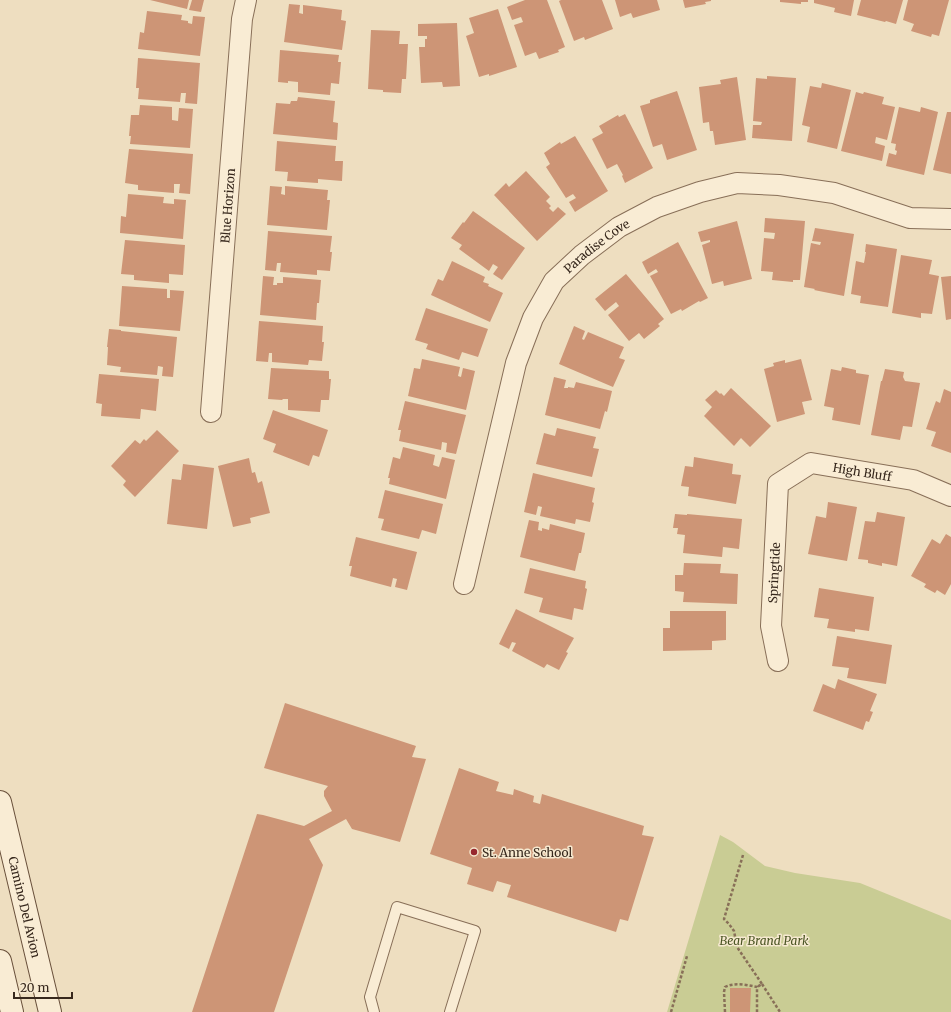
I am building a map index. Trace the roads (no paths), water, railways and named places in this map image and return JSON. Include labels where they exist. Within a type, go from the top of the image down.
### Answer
[{"type":"main road","name":"Camino Del Avion","points":[[0,802],[50,1012]]},
{"type":"main road","points":[[0,962],[12,1012]]},
{"type":"street","name":"Blue Horizon","points":[[211,412],[242,19],[246,0]]},
{"type":"street","name":"Paradise Cove","points":[[464,584],[516,363],[534,318],[554,281],[582,255],[619,227],[657,207],[700,192],[737,183],[780,185],[834,193],[910,218],[951,218]]},
{"type":"street","name":"High Bluff","points":[[778,484],[811,463],[912,480],[951,496]]},
{"type":"street","name":"Springtide","points":[[778,484],[771,626],[778,661]]},
{"type":"lane","points":[[374,1012],[370,997],[396,907],[475,931],[450,1012]]},
{"type":"place","name":"St. Anne School","points":[[474,852]]},
{"type":"park label","name":"Bear Brand Park","points":[[764,940]]}]
